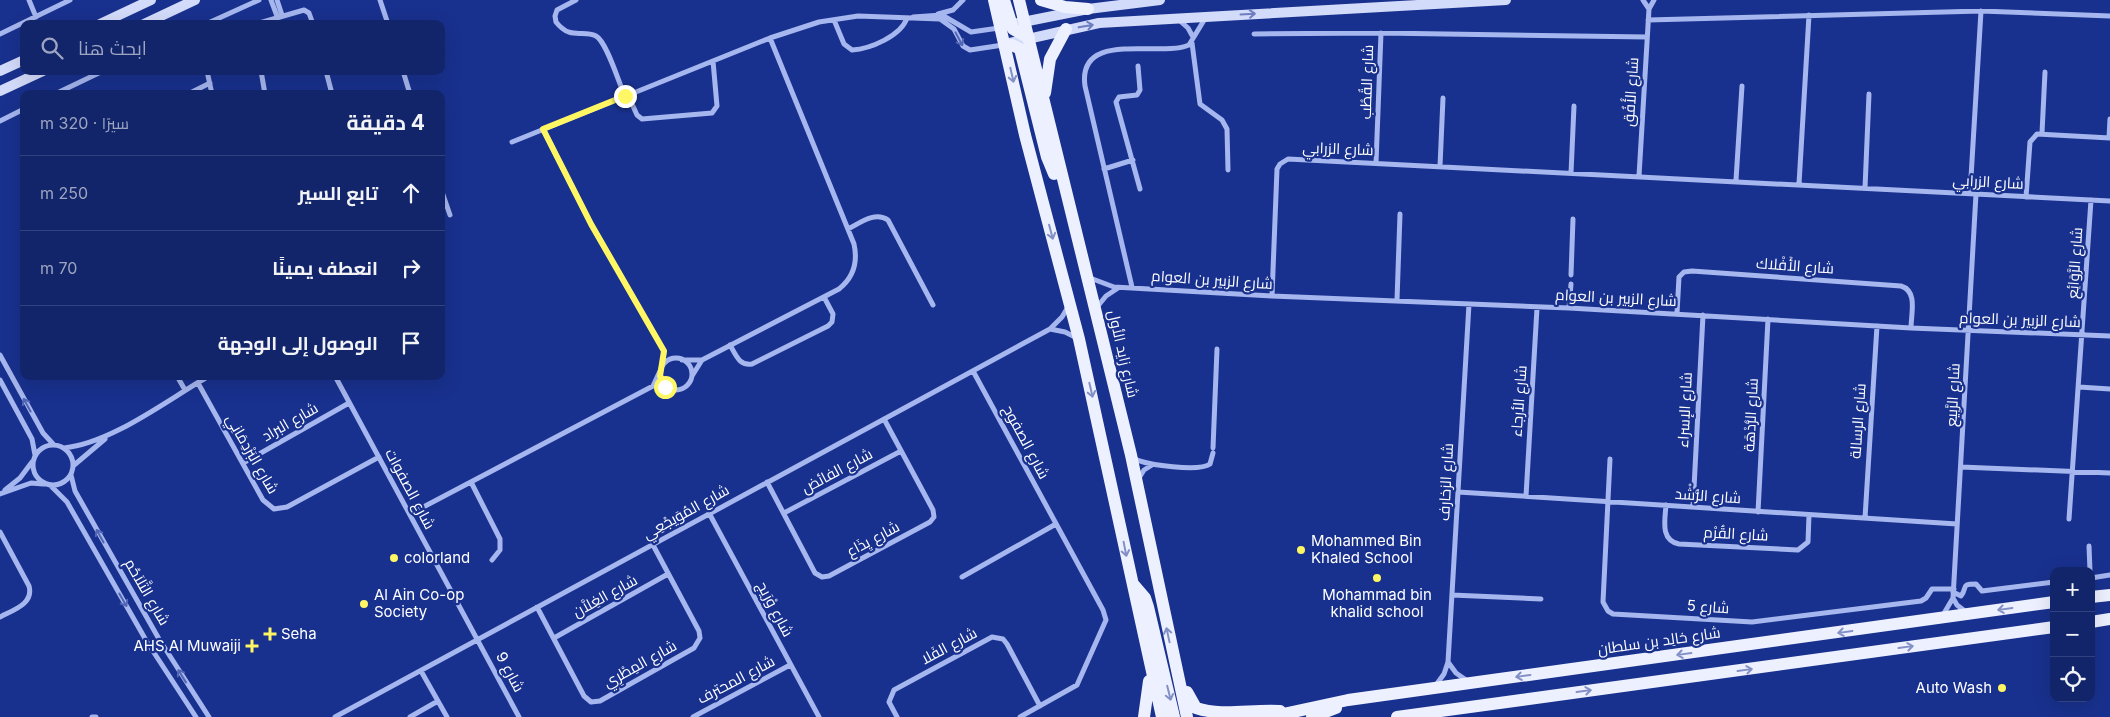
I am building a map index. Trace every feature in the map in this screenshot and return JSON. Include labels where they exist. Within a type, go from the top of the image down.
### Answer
[{"type":"main road","points":[[108,20],[150,0]]},
{"type":"main road","points":[[152,20],[195,0]]},
{"type":"main road","points":[[994,0],[1006,26],[1029,38]]},
{"type":"main road","points":[[1004,0],[1006,26],[1004,46],[1079,339],[1162,717]]},
{"type":"main road","name":"شارع زايد الأول","points":[[1019,0],[1131,456],[1187,717]]},
{"type":"main road","points":[[1041,0],[1065,7],[1088,9]]},
{"type":"main road","points":[[1006,26],[1088,9],[1160,0]]},
{"type":"main road","points":[[1004,46],[1066,29],[1099,23],[1506,0]]},
{"type":"main road","points":[[1044,106],[1050,59],[1066,29]]},
{"type":"main road","points":[[1004,46],[1012,45],[1020,49],[1050,166],[1064,188]]},
{"type":"main road","points":[[0,71],[20,62]]},
{"type":"main road","points":[[0,91],[34,75]]},
{"type":"main road","points":[[1132,583],[1139,589],[1148,607],[1174,717]]},
{"type":"main road","points":[[2095,597],[2110,595]]},
{"type":"main road","name":"شارع خالِد بن سلطان","points":[[1270,717],[1348,700],[2050,603]]},
{"type":"main road","points":[[2095,621],[2110,619]]},
{"type":"main road","points":[[1397,717],[2050,628]]},
{"type":"main road","points":[[1174,662],[1190,701],[1200,711],[1225,717],[1258,711],[1290,712]]},
{"type":"main road","points":[[1144,717],[1150,669]]},
{"type":"main road","points":[[1312,717],[1331,711],[1348,700]]},
{"type":"street","points":[[29,0],[36,17]]},
{"type":"street","points":[[30,20],[70,0]]},
{"type":"street","points":[[215,20],[259,0]]},
{"type":"street","points":[[271,0],[280,16]]},
{"type":"street","points":[[277,0],[280,16]]},
{"type":"street","points":[[380,0],[387,20]]},
{"type":"street","points":[[576,0],[557,10],[556,22],[571,33],[592,35],[603,43],[626,96],[637,115],[642,119],[714,112],[717,106],[713,61]]},
{"type":"street","points":[[907,18],[937,15],[953,10],[963,0]]},
{"type":"street","points":[[1643,0],[1649,9]]},
{"type":"street","name":"شارع الأُفُق","points":[[1639,176],[1648,20],[1649,9],[1654,0]]},
{"type":"street","points":[[268,20],[304,10],[309,13],[312,20]]},
{"type":"street","points":[[1648,20],[1982,11],[2110,16]]},
{"type":"street","name":"شارع الرَّبِيع","points":[[1941,618],[1948,609],[1953,593],[1969,330],[1973,194],[1982,11]]},
{"type":"street","points":[[937,15],[949,18],[971,32],[1006,26]]},
{"type":"street","points":[[1799,184],[1810,15]]},
{"type":"street","points":[[512,142],[770,38],[800,27],[834,20],[865,16],[940,19],[954,28],[963,46],[970,50],[1004,46]]},
{"type":"street","points":[[1132,287],[1085,86],[1085,71],[1093,58],[1106,51],[1186,47],[1193,40],[1206,16]]},
{"type":"street","points":[[834,20],[844,44],[852,50],[896,35],[903,28],[907,18]]},
{"type":"street","points":[[1175,18],[1184,24],[1193,40],[1200,104],[1222,120],[1227,129],[1228,170]]},
{"type":"street","points":[[0,34],[20,25]]},
{"type":"street","points":[[1254,34],[1381,33],[1647,36]]},
{"type":"street","name":"شارع القُطُب","points":[[1376,163],[1381,33]]},
{"type":"street","points":[[410,514],[653,386],[683,388],[702,360],[846,283],[855,265],[856,255],[848,229],[770,38]]},
{"type":"street","points":[[1138,66],[1140,90],[1136,95],[1120,97],[1116,102],[1140,189]]},
{"type":"street","points":[[2042,133],[2045,72]]},
{"type":"street","points":[[63,90],[95,75]]},
{"type":"street","points":[[208,75],[211,90]]},
{"type":"street","points":[[262,75],[265,90]]},
{"type":"street","points":[[327,75],[331,90]]},
{"type":"street","points":[[404,75],[409,90]]},
{"type":"street","points":[[195,90],[210,82]]},
{"type":"street","points":[[1736,180],[1742,86]]},
{"type":"street","points":[[1865,188],[1869,94]]},
{"type":"street","points":[[1440,166],[1443,98]]},
{"type":"street","points":[[1571,173],[1574,106]]},
{"type":"street","points":[[0,121],[20,111]]},
{"type":"street","points":[[2026,197],[2030,142],[2037,134],[2110,138],[2110,119]]},
{"type":"street","points":[[543,129],[591,224],[664,351],[689,366],[691,376]]},
{"type":"street","name":"شارع الزرابي","points":[[1272,296],[1277,169],[1280,164],[1292,159],[1736,180],[2110,201]]},
{"type":"street","points":[[1104,169],[1133,160]]},
{"type":"street","name":"شارع الرَّوَائِع","points":[[2069,519],[2091,200]]},
{"type":"street","points":[[445,201],[450,215]]},
{"type":"street","points":[[1398,300],[1400,214]]},
{"type":"street","points":[[848,229],[873,217],[882,216],[888,220],[933,305]]},
{"type":"street","points":[[1571,275],[1574,219]]},
{"type":"street","name":"شارع الأَفْلاك","points":[[1676,313],[1679,277],[1684,272],[1692,271],[1901,286],[1912,294],[1911,328]]},
{"type":"street","name":"شارع الزبير بن العوام","points":[[1087,276],[1103,284],[1121,287],[1272,296],[1676,313],[1911,328],[2110,336]]},
{"type":"street","points":[[1569,308],[1570,284]]},
{"type":"street","points":[[1096,309],[1106,296],[1121,287]]},
{"type":"street","points":[[730,345],[739,361],[744,364],[752,364],[828,326],[832,322],[833,314],[824,296]]},
{"type":"street","name":"شارع المُوَيجْعِي","points":[[335,717],[1050,329],[1062,317],[1070,303]]},
{"type":"street","name":"شارع الزخارف","points":[[1431,689],[1440,680],[1448,662],[1469,304]]},
{"type":"street","name":"شارع الأرجاء","points":[[1526,496],[1538,308]]},
{"type":"street","name":"شارع الإسراء","points":[[1692,507],[1703,315]]},
{"type":"street","name":"شارع الرُّدْهَة","points":[[1758,512],[1768,319]]},
{"type":"street","name":"شارع الرسالة","points":[[1865,518],[1877,326]]},
{"type":"street","points":[[1050,329],[1065,332],[1079,339]]},
{"type":"street","points":[[1131,456],[1139,461],[1154,464],[1201,468],[1210,464],[1213,451],[1217,349]]},
{"type":"street","points":[[653,386],[663,365],[664,351]]},
{"type":"street","points":[[0,355],[42,433],[54,445]]},
{"type":"street","points":[[663,365],[669,360],[702,360]]},
{"type":"street","points":[[660,371],[662,381],[668,388]]},
{"type":"street","name":"شارع الصفوح","points":[[973,371],[1103,610],[1105,625],[1077,685],[1020,717]]},
{"type":"street","points":[[0,380],[32,439],[35,456]]},
{"type":"street","points":[[179,380],[185,390]]},
{"type":"street","points":[[1,494],[20,478],[43,447],[54,445],[64,448],[88,444],[109,435],[203,380]]},
{"type":"street","name":"شارع الصفوات","points":[[337,380],[478,639]]},
{"type":"street","name":"شارع البَرْدِمَانِي","points":[[198,383],[263,500],[274,509],[281,509],[379,456]]},
{"type":"street","points":[[2079,387],[2110,389]]},
{"type":"street","name":"شارع البراد","points":[[243,463],[349,403]]},
{"type":"street","name":"شارع يِذَاع","points":[[767,482],[814,573],[822,577],[829,576],[930,522],[934,518],[933,510],[884,419]]},
{"type":"street","points":[[73,466],[109,435]]},
{"type":"street","points":[[1,494],[31,483],[51,486],[62,484],[71,475],[73,466],[69,453],[64,448]]},
{"type":"street","name":"شارع الفائض","points":[[784,513],[901,452]]},
{"type":"street","name":"شارع 5","points":[[1610,459],[1603,602],[1608,611],[1613,614],[1769,622],[1921,601],[1926,598],[1932,589],[1961,596],[1967,584],[1976,584],[1982,591],[2050,582]]},
{"type":"street","points":[[32,462],[33,471],[44,484]]},
{"type":"street","points":[[1137,483],[1144,470],[1154,464]]},
{"type":"street","points":[[1961,466],[2110,473]]},
{"type":"street","name":"شارع التَّلاَحُم","points":[[71,475],[75,491],[128,587],[209,717]]},
{"type":"street","points":[[471,482],[500,539],[500,550],[492,560]]},
{"type":"street","name":"شارع التَّلاَحُم","points":[[51,486],[67,502],[147,642],[196,717]]},
{"type":"street","name":"شارع الرُّشْد","points":[[1458,492],[1957,524]]},
{"type":"street","name":"شارع القُرْم","points":[[1666,505],[1666,536],[1674,543],[1679,544],[1798,550],[1808,542],[1809,516]]},
{"type":"street","name":"شارع وْرَيج","points":[[709,513],[819,717]]},
{"type":"street","points":[[962,577],[1056,524]]},
{"type":"street","points":[[0,617],[26,602],[30,593],[29,586],[1,535]]},
{"type":"street","name":"شارع المِطْرِي","points":[[536,608],[584,696],[591,702],[600,701],[694,648],[699,642],[699,631],[653,545]]},
{"type":"street","points":[[2089,546],[2090,567]]},
{"type":"street","name":"شارع الغِلاَّن","points":[[554,638],[668,574]]},
{"type":"street","points":[[2095,577],[2110,575]]},
{"type":"street","points":[[1953,593],[1960,608],[1972,614]]},
{"type":"street","points":[[1452,595],[1541,599]]},
{"type":"street","name":"شارع الفَلا","points":[[897,717],[889,702],[894,690],[992,637],[1003,639],[1040,706]]},
{"type":"street","name":"شارع 9","points":[[478,639],[520,717]]},
{"type":"street","points":[[1448,662],[1461,678],[1474,683]]},
{"type":"street","name":"شارع المحترف","points":[[693,717],[790,664]]},
{"type":"street","points":[[421,671],[447,717]]},
{"type":"street","points":[[410,717],[438,701]]},
{"type":"place","name":"Mohammed Bin Khaled School","points":[[1301,550]]},
{"type":"place","name":"colorland","points":[[394,558]]},
{"type":"place","name":"Mohammad bin khalid school","points":[[1377,578]]},
{"type":"place","name":"Al Ain Co-op Society","points":[[364,604]]},
{"type":"place","name":"Seha","points":[[270,634]]},
{"type":"place","name":"AHS Al Muwaiji","points":[[252,646]]},
{"type":"place","name":"Auto Wash","points":[[2002,688]]},
{"type":"route","points":[[625,96],[543,129],[591,224],[664,351],[660,376],[664,385],[668,388],[665,387]]}]
